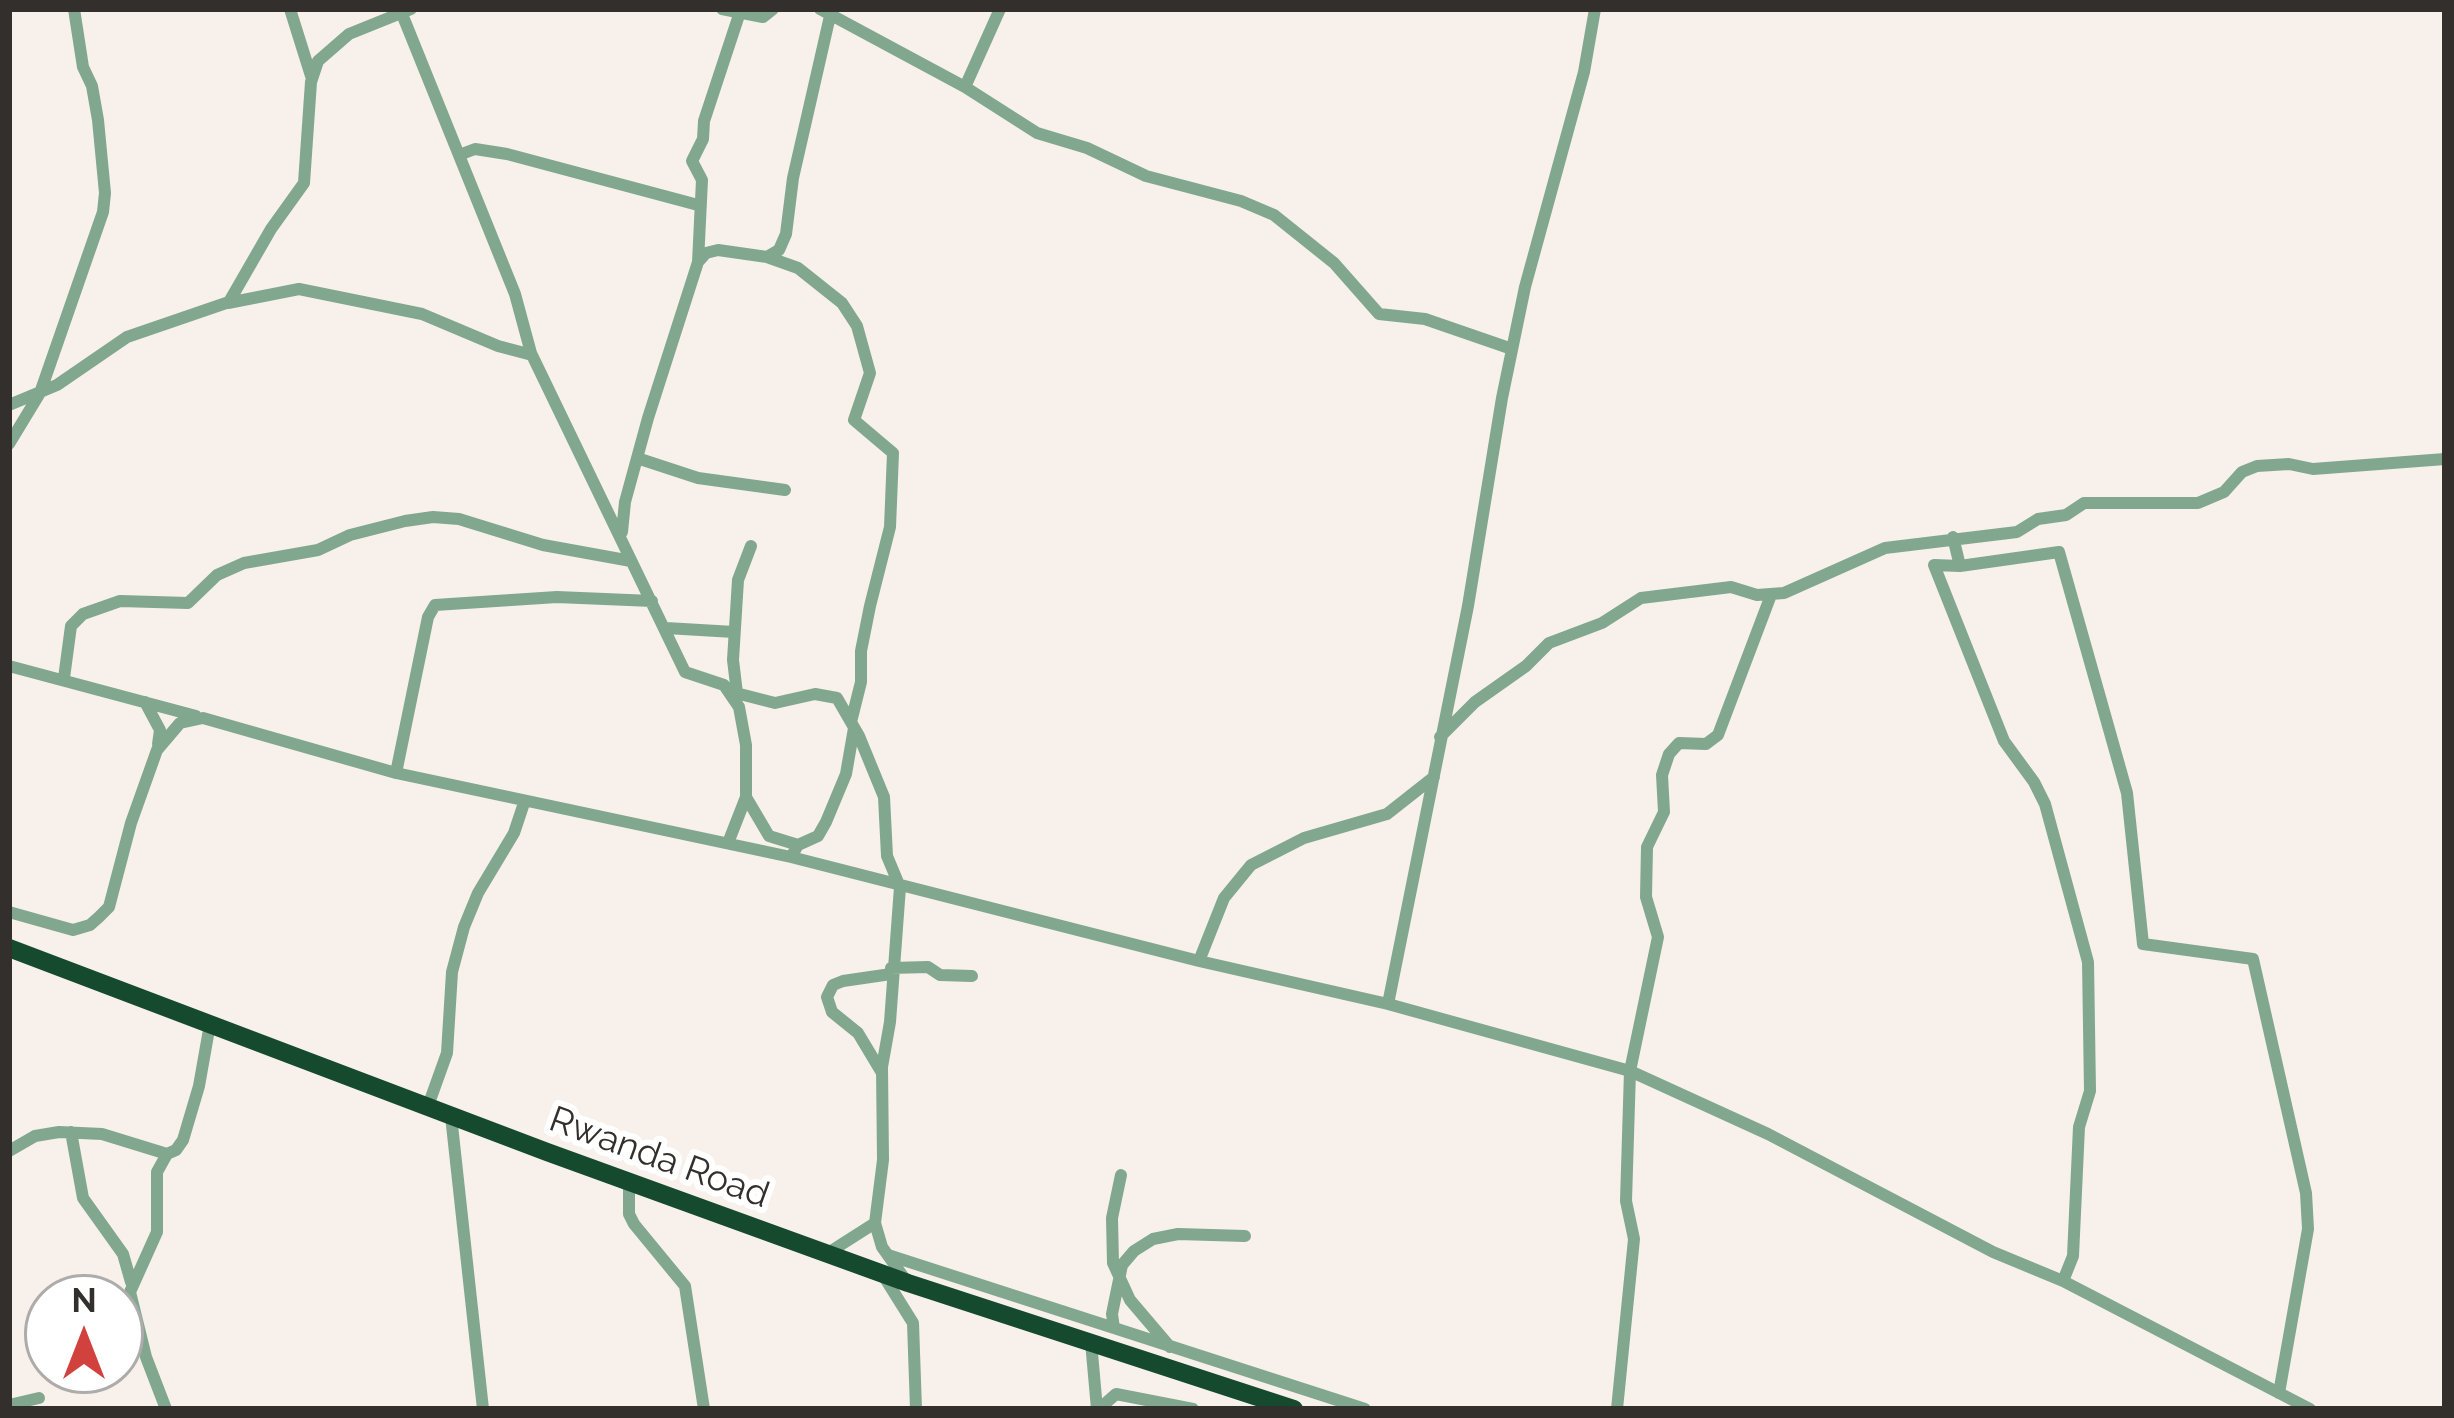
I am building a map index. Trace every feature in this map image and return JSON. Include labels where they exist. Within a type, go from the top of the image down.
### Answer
[{"type":"highway","name":"Rwanda Road","points":[[9,948],[827,1254],[885,1265],[908,1283],[1294,1409]]},
{"type":"street","points":[[9,444],[40,394],[96,237],[105,193],[98,120],[74,9]]},
{"type":"street","points":[[227,303],[304,183],[312,79],[290,9]]},
{"type":"street","points":[[722,9],[763,17],[773,9]]},
{"type":"street","points":[[965,87],[1000,9]]},
{"type":"street","points":[[1388,1004],[1468,606],[1512,349],[1540,224],[1584,72],[1594,9]]},
{"type":"street","points":[[312,79],[318,61],[350,34],[405,10],[515,294],[532,355],[688,675],[710,678],[732,692],[776,704],[828,695],[837,698],[853,725],[884,797],[887,856],[900,886],[882,1073],[883,1160],[875,1223],[885,1265],[914,1323],[916,1409]]},
{"type":"street","points":[[622,539],[625,502],[648,418],[698,262],[702,177],[692,161],[703,139],[704,122],[740,12]]},
{"type":"street","points":[[767,257],[779,250],[786,234],[825,12],[965,87],[1037,133],[1087,148],[1146,176],[1240,200],[1274,214],[1334,262],[1378,314],[1425,319],[1512,349]]},
{"type":"street","points":[[459,155],[475,148],[507,154],[698,206]]},
{"type":"street","points":[[698,262],[711,250],[767,257],[805,272],[848,310],[870,374],[854,419],[893,453],[890,527],[870,606],[846,774],[818,836],[794,851]]},
{"type":"street","points":[[9,405],[40,394],[127,337],[227,303],[299,289],[422,314],[532,355]]},
{"type":"street","points":[[640,459],[698,478],[785,490]]},
{"type":"street","points":[[1440,737],[1475,702],[1520,671],[1549,643],[1602,623],[1641,598],[1731,587],[1771,595],[1791,591],[1865,554],[1918,541],[2018,532],[2038,519],[2066,515],[2088,502],[2198,503],[2224,492],[2242,472],[2258,466],[2289,464],[2313,469],[2445,460]]},
{"type":"street","points":[[64,679],[71,626],[83,614],[128,600],[188,603],[217,575],[244,562],[318,550],[350,535],[405,521],[459,520],[543,545],[631,560]]},
{"type":"street","points":[[1953,537],[1960,566]]},
{"type":"street","points":[[1918,541],[1934,565],[2003,742],[2045,804],[2087,962],[2090,1091],[2079,1127],[2073,1256],[2063,1281]]},
{"type":"street","points":[[728,843],[746,797],[748,767],[741,715],[732,692],[739,573],[751,546]]},
{"type":"street","points":[[1934,565],[1960,566],[2059,552],[2127,793],[2143,944],[2253,959],[2306,1192],[2308,1229],[2279,1393]]},
{"type":"street","points":[[1617,1409],[1634,1239],[1627,1201],[1630,1071],[1658,937],[1646,897],[1647,848],[1664,812],[1664,766],[1676,744],[1706,744],[1718,735],[1771,595]]},
{"type":"street","points":[[396,772],[434,605],[557,597],[652,601]]},
{"type":"street","points":[[666,628],[734,632]]},
{"type":"street","points":[[9,667],[396,772],[728,843],[794,851],[900,886],[1388,1004],[1630,1071],[1768,1134],[1994,1252],[2063,1281],[2305,1408]]},
{"type":"street","points":[[9,912],[73,930],[90,925],[109,907],[157,750],[160,730],[145,701]]},
{"type":"street","points":[[157,750],[180,723],[203,718]]},
{"type":"street","points":[[1199,961],[1224,898],[1251,865],[1304,838],[1388,814],[1434,777]]},
{"type":"street","points":[[746,797],[769,836],[794,851]]},
{"type":"street","points":[[428,1106],[447,1053],[452,972],[464,927],[478,893],[514,833],[524,802]]},
{"type":"street","points":[[882,1073],[858,1033],[832,1012],[827,997],[833,985],[928,968],[940,975],[972,976]]},
{"type":"street","points":[[135,1274],[157,1232],[157,1172],[183,1140],[210,1024]]},
{"type":"street","points":[[451,1116],[482,1409]]},
{"type":"street","points":[[9,1151],[35,1136],[71,1132],[102,1134],[167,1154]]},
{"type":"street","points":[[71,1132],[83,1198],[123,1253],[129,1274]]},
{"type":"street","points":[[1121,1175],[1110,1241],[1119,1280],[1170,1348]]},
{"type":"street","points":[[629,1182],[629,1214],[634,1224],[685,1286],[704,1409]]},
{"type":"street","points":[[827,1254],[875,1223]]},
{"type":"street","points":[[1114,1328],[1112,1314],[1122,1265],[1153,1239],[1178,1234],[1245,1236]]},
{"type":"street","points":[[885,1265],[1114,1328],[1365,1409]]},
{"type":"street","points":[[1090,1342],[1098,1409]]},
{"type":"street","points":[[144,1348],[166,1409]]},
{"type":"street","points":[[1098,1409],[1116,1394],[1193,1409]]},
{"type":"street","points":[[9,1405],[39,1398]]}]
